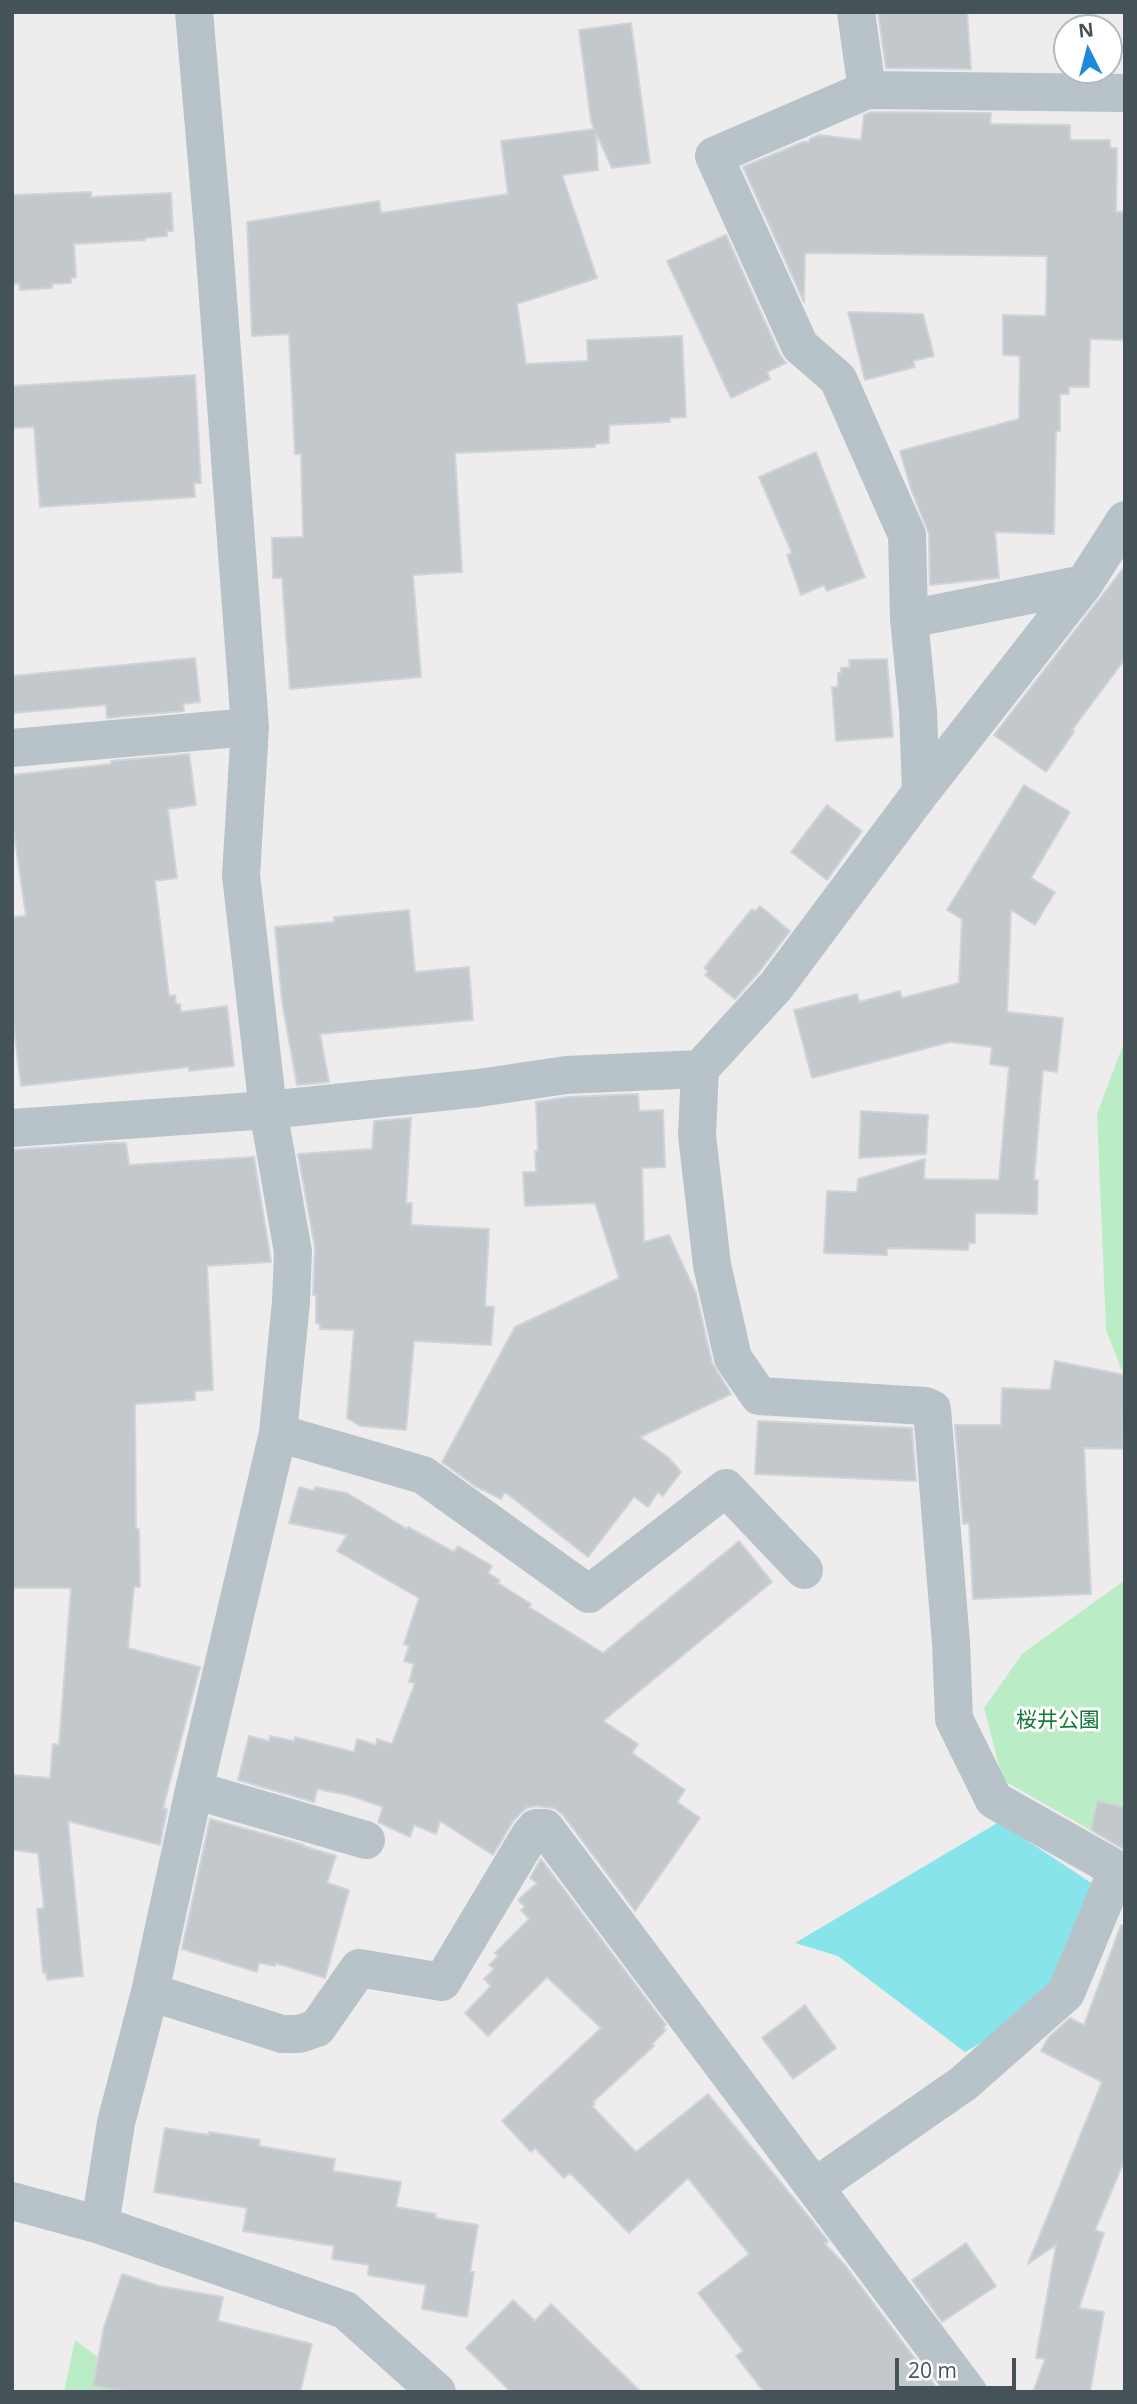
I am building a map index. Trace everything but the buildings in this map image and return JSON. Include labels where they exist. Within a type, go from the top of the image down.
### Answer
[{"type":"street","points":[[100,2225],[116,2123],[150,1992],[194,1790],[278,1433],[291,1302],[293,1252],[268,1110],[241,875],[250,727],[194,12]]},
{"type":"street","points":[[856,12],[867,90]]},
{"type":"street","points":[[920,792],[918,711],[909,619],[907,535],[838,379],[800,346],[714,156],[867,90],[1125,93]]},
{"type":"street","points":[[816,2186],[964,2083],[1066,1993],[1116,1872],[1111,1866],[994,1800],[954,1719],[951,1643],[932,1409],[925,1406],[759,1395],[733,1358],[712,1265],[697,1135],[699,1069],[776,986],[920,792],[1084,584],[1125,520]]},
{"type":"street","points":[[909,619],[1084,584]]},
{"type":"street","points":[[12,747],[250,727]]},
{"type":"street","points":[[12,1128],[268,1110],[479,1088],[566,1075],[699,1069]]},
{"type":"street","points":[[278,1433],[423,1475],[589,1594],[726,1488],[804,1570]]},
{"type":"street","points":[[194,1790],[366,1840]]},
{"type":"street","points":[[150,1992],[282,2034],[299,2034],[317,2028],[359,1968],[442,1982],[530,1835],[536,1828],[545,1828],[968,2392]]},
{"type":"street","points":[[12,2201],[100,2225],[345,2310],[437,2392]]},
{"type":"green space","points":[[1125,1040],[1125,1378],[1106,1330],[1097,1114]]},
{"type":"green space","name":"桜井公園","points":[[1125,1580],[1125,1844],[1120,1847],[1003,1780],[984,1708],[1023,1653]]},
{"type":"green space","points":[[75,2340],[143,2392],[64,2392]]},
{"type":"water","points":[[999,1822],[1102,1890],[1050,2003],[965,2052],[838,1956],[795,1943]]}]
